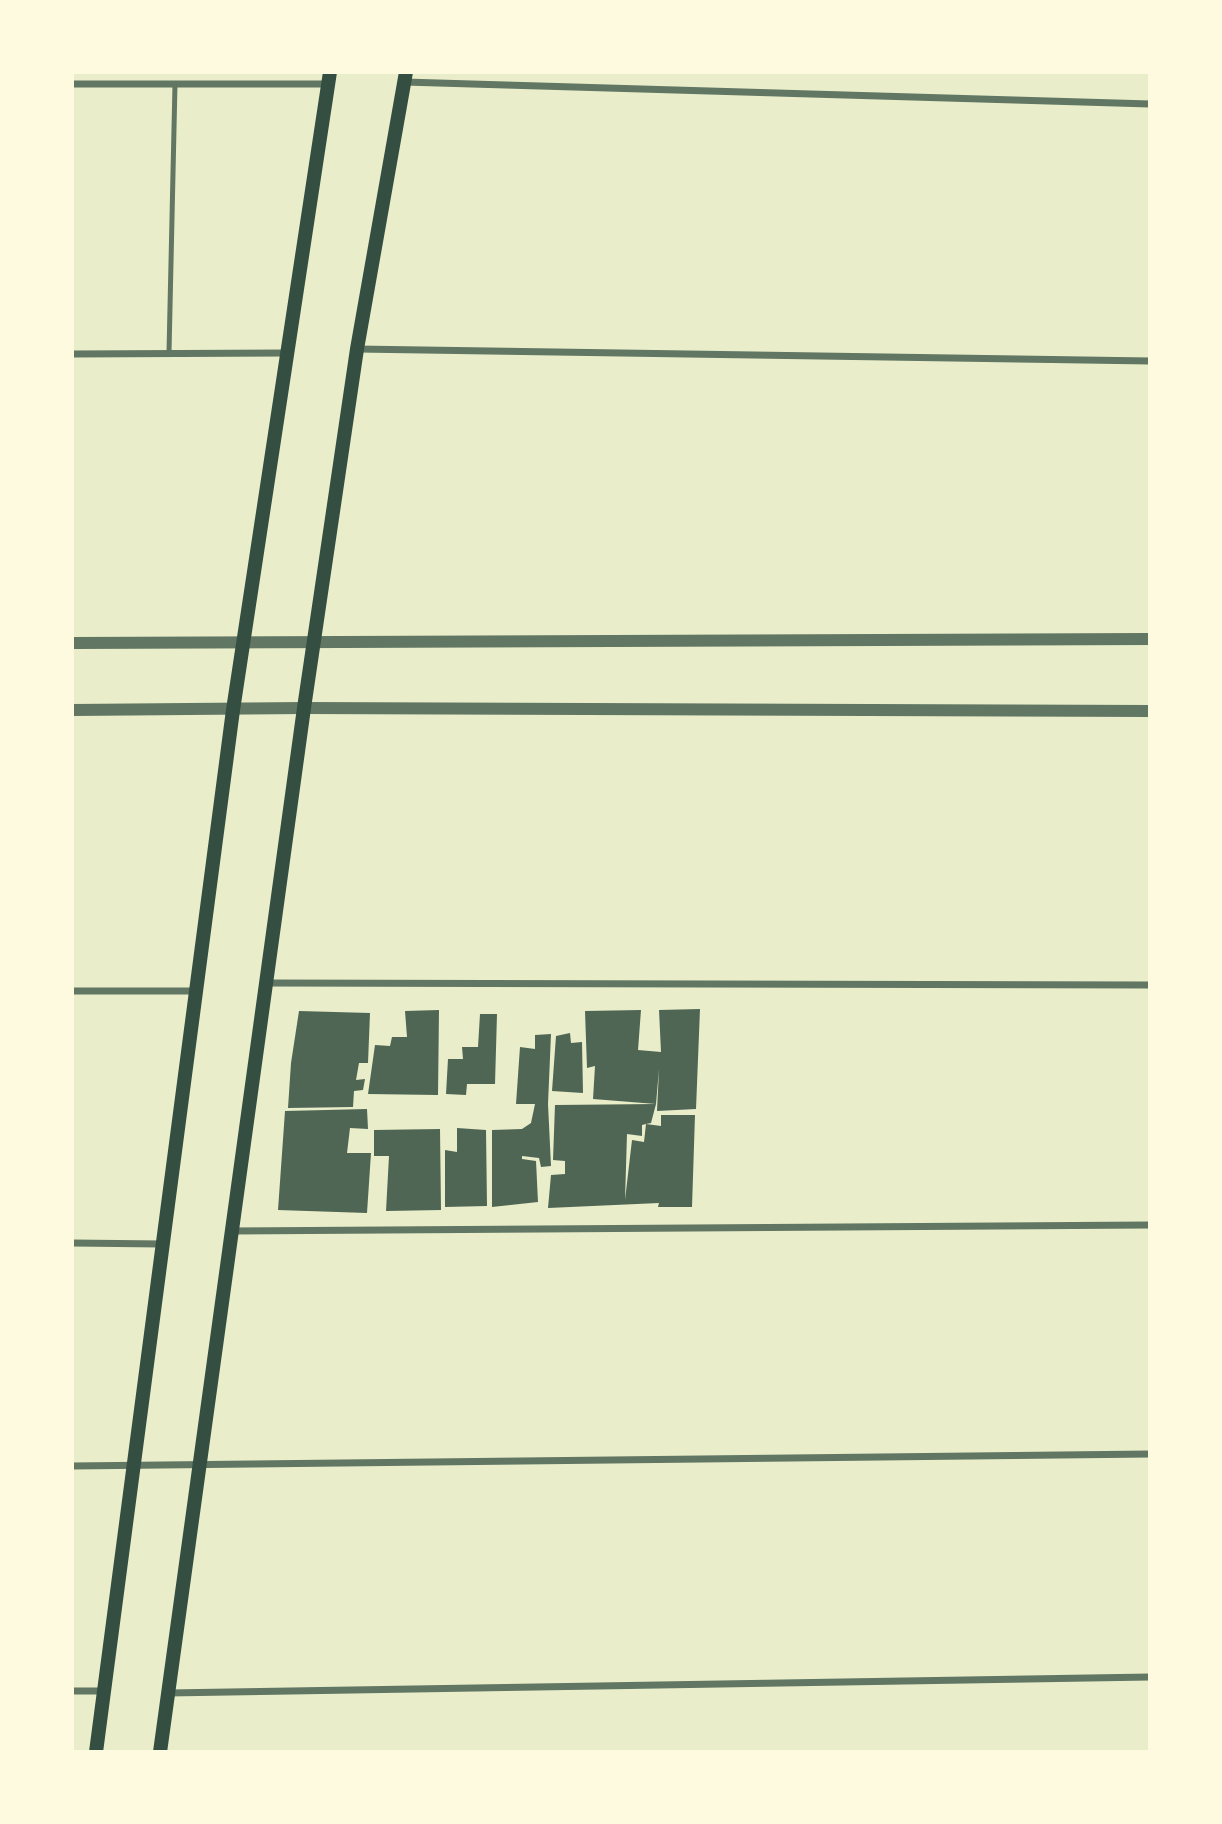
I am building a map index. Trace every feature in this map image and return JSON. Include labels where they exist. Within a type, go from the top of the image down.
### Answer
[{"type":"main road","points":[[160,1752],[304,708],[357,349],[405,77]]},
{"type":"main road","points":[[96,1752],[233,710],[329,78]]},
{"type":"street","points":[[405,77],[1150,104]]},
{"type":"street","points":[[72,84],[175,84],[329,78]]},
{"type":"street","points":[[357,349],[1150,361]]},
{"type":"street","points":[[72,354],[286,353]]},
{"type":"street","points":[[72,643],[1150,639]]},
{"type":"street","points":[[72,710],[304,708],[1150,711]]},
{"type":"street","points":[[266,983],[1150,985]]},
{"type":"street","points":[[72,991],[196,991]]},
{"type":"street","points":[[232,1231],[1150,1225]]},
{"type":"street","points":[[72,1243],[163,1244]]},
{"type":"street","points":[[72,1466],[1150,1454]]},
{"type":"street","points":[[168,1693],[1150,1677]]},
{"type":"street","points":[[72,1691],[104,1690]]},
{"type":"lane","points":[[169,352],[175,84]]},
{"type":"building","points":[[700,1009],[696,1109],[657,1111],[659,1069],[656,1104],[593,1099],[595,1066],[587,1068],[585,1011],[641,1010],[638,1050],[661,1052],[659,1010]]},
{"type":"building","points":[[439,1010],[438,1095],[368,1094],[375,1045],[390,1046],[392,1037],[407,1037],[405,1011]]},
{"type":"building","points":[[299,1011],[370,1013],[368,1063],[359,1063],[356,1080],[365,1079],[363,1090],[354,1091],[353,1107],[288,1108]]},
{"type":"building","points":[[480,1014],[497,1014],[495,1084],[467,1084],[466,1095],[446,1094],[448,1059],[463,1059],[462,1047],[478,1047]]},
{"type":"building","points":[[570,1033],[571,1043],[582,1042],[583,1093],[552,1091],[556,1036]]},
{"type":"building","points":[[551,1034],[548,1104],[551,1166],[541,1167],[539,1158],[522,1156],[522,1159],[536,1161],[538,1202],[492,1207],[492,1130],[522,1129],[531,1123],[535,1104],[516,1104],[520,1047],[535,1049],[535,1035]]},
{"type":"building","points":[[656,1104],[651,1123],[646,1124],[661,1126],[661,1115],[695,1115],[692,1207],[658,1207],[659,1203],[548,1208],[551,1175],[565,1174],[565,1161],[553,1160],[555,1105]],"holes":[[[646,1124],[644,1142],[632,1140],[625,1200],[627,1134],[642,1136],[642,1125]]]},
{"type":"building","points":[[367,1109],[368,1129],[350,1128],[347,1153],[371,1153],[367,1213],[278,1210],[285,1111]]},
{"type":"building","points":[[457,1128],[486,1130],[487,1206],[445,1207],[445,1150],[457,1152]]},
{"type":"building","points":[[440,1129],[441,1210],[386,1211],[389,1156],[374,1156],[374,1130]]}]
